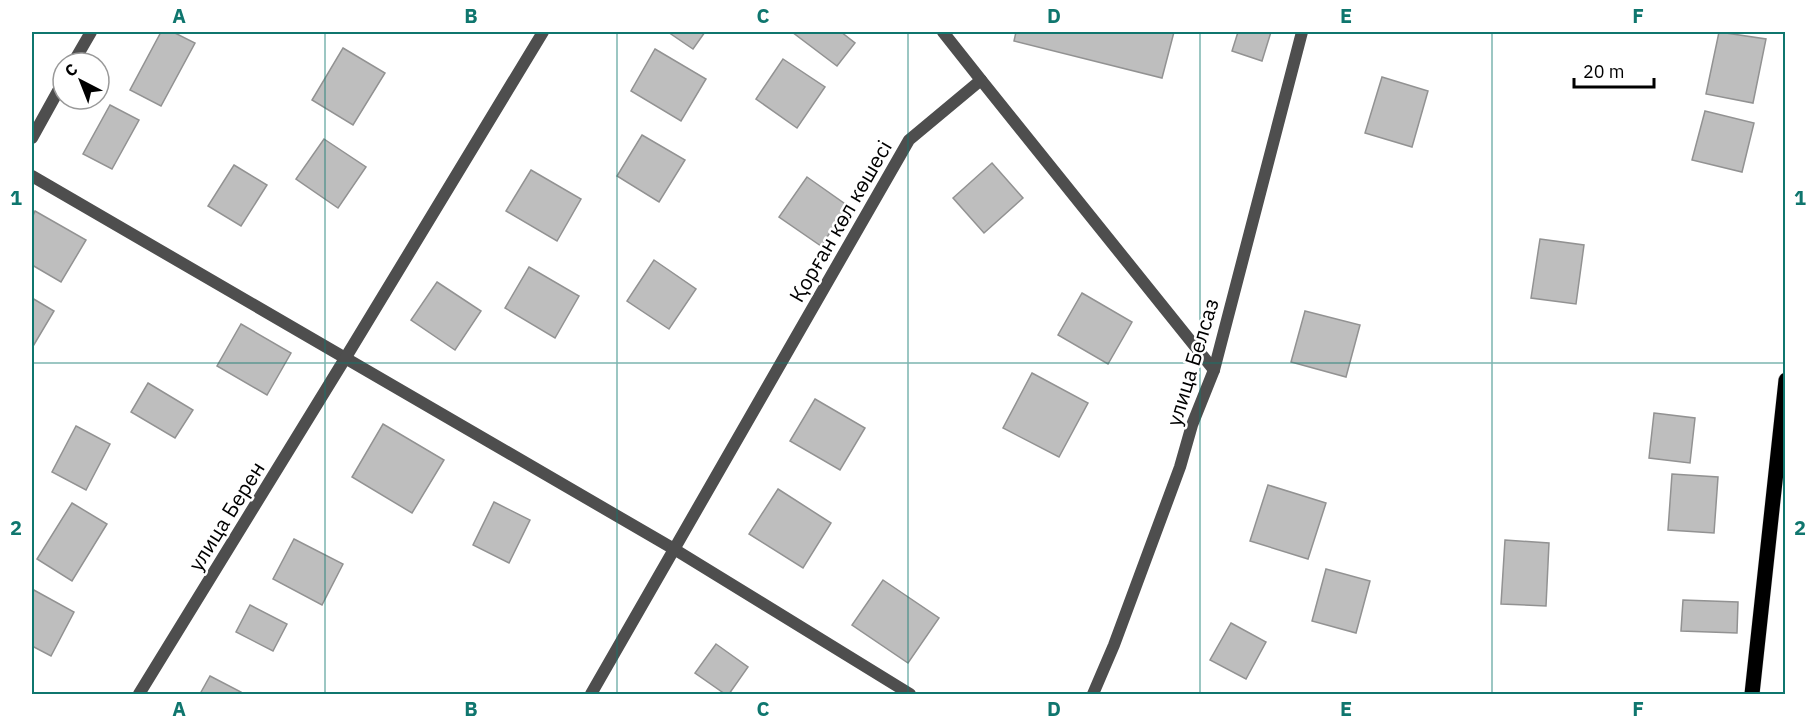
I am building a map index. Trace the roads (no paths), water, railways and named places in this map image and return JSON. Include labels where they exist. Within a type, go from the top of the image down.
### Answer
[{"type":"main road","points":[[1752,694],[1785,380]]},
{"type":"street","points":[[80,51],[91,32]]},
{"type":"street","name":"улица Берен","points":[[139,694],[543,32]]},
{"type":"street","points":[[943,32],[1214,370]]},
{"type":"street","name":"улица Белсаз","points":[[1093,694],[1168,500],[1192,425],[1214,370],[1302,32]]},
{"type":"street","name":"Қорған көл көшесі","points":[[591,694],[909,140],[981,80]]},
{"type":"street","points":[[32,138],[51,104]]},
{"type":"street","points":[[32,176],[346,357],[572,492],[675,549],[910,694]]}]
